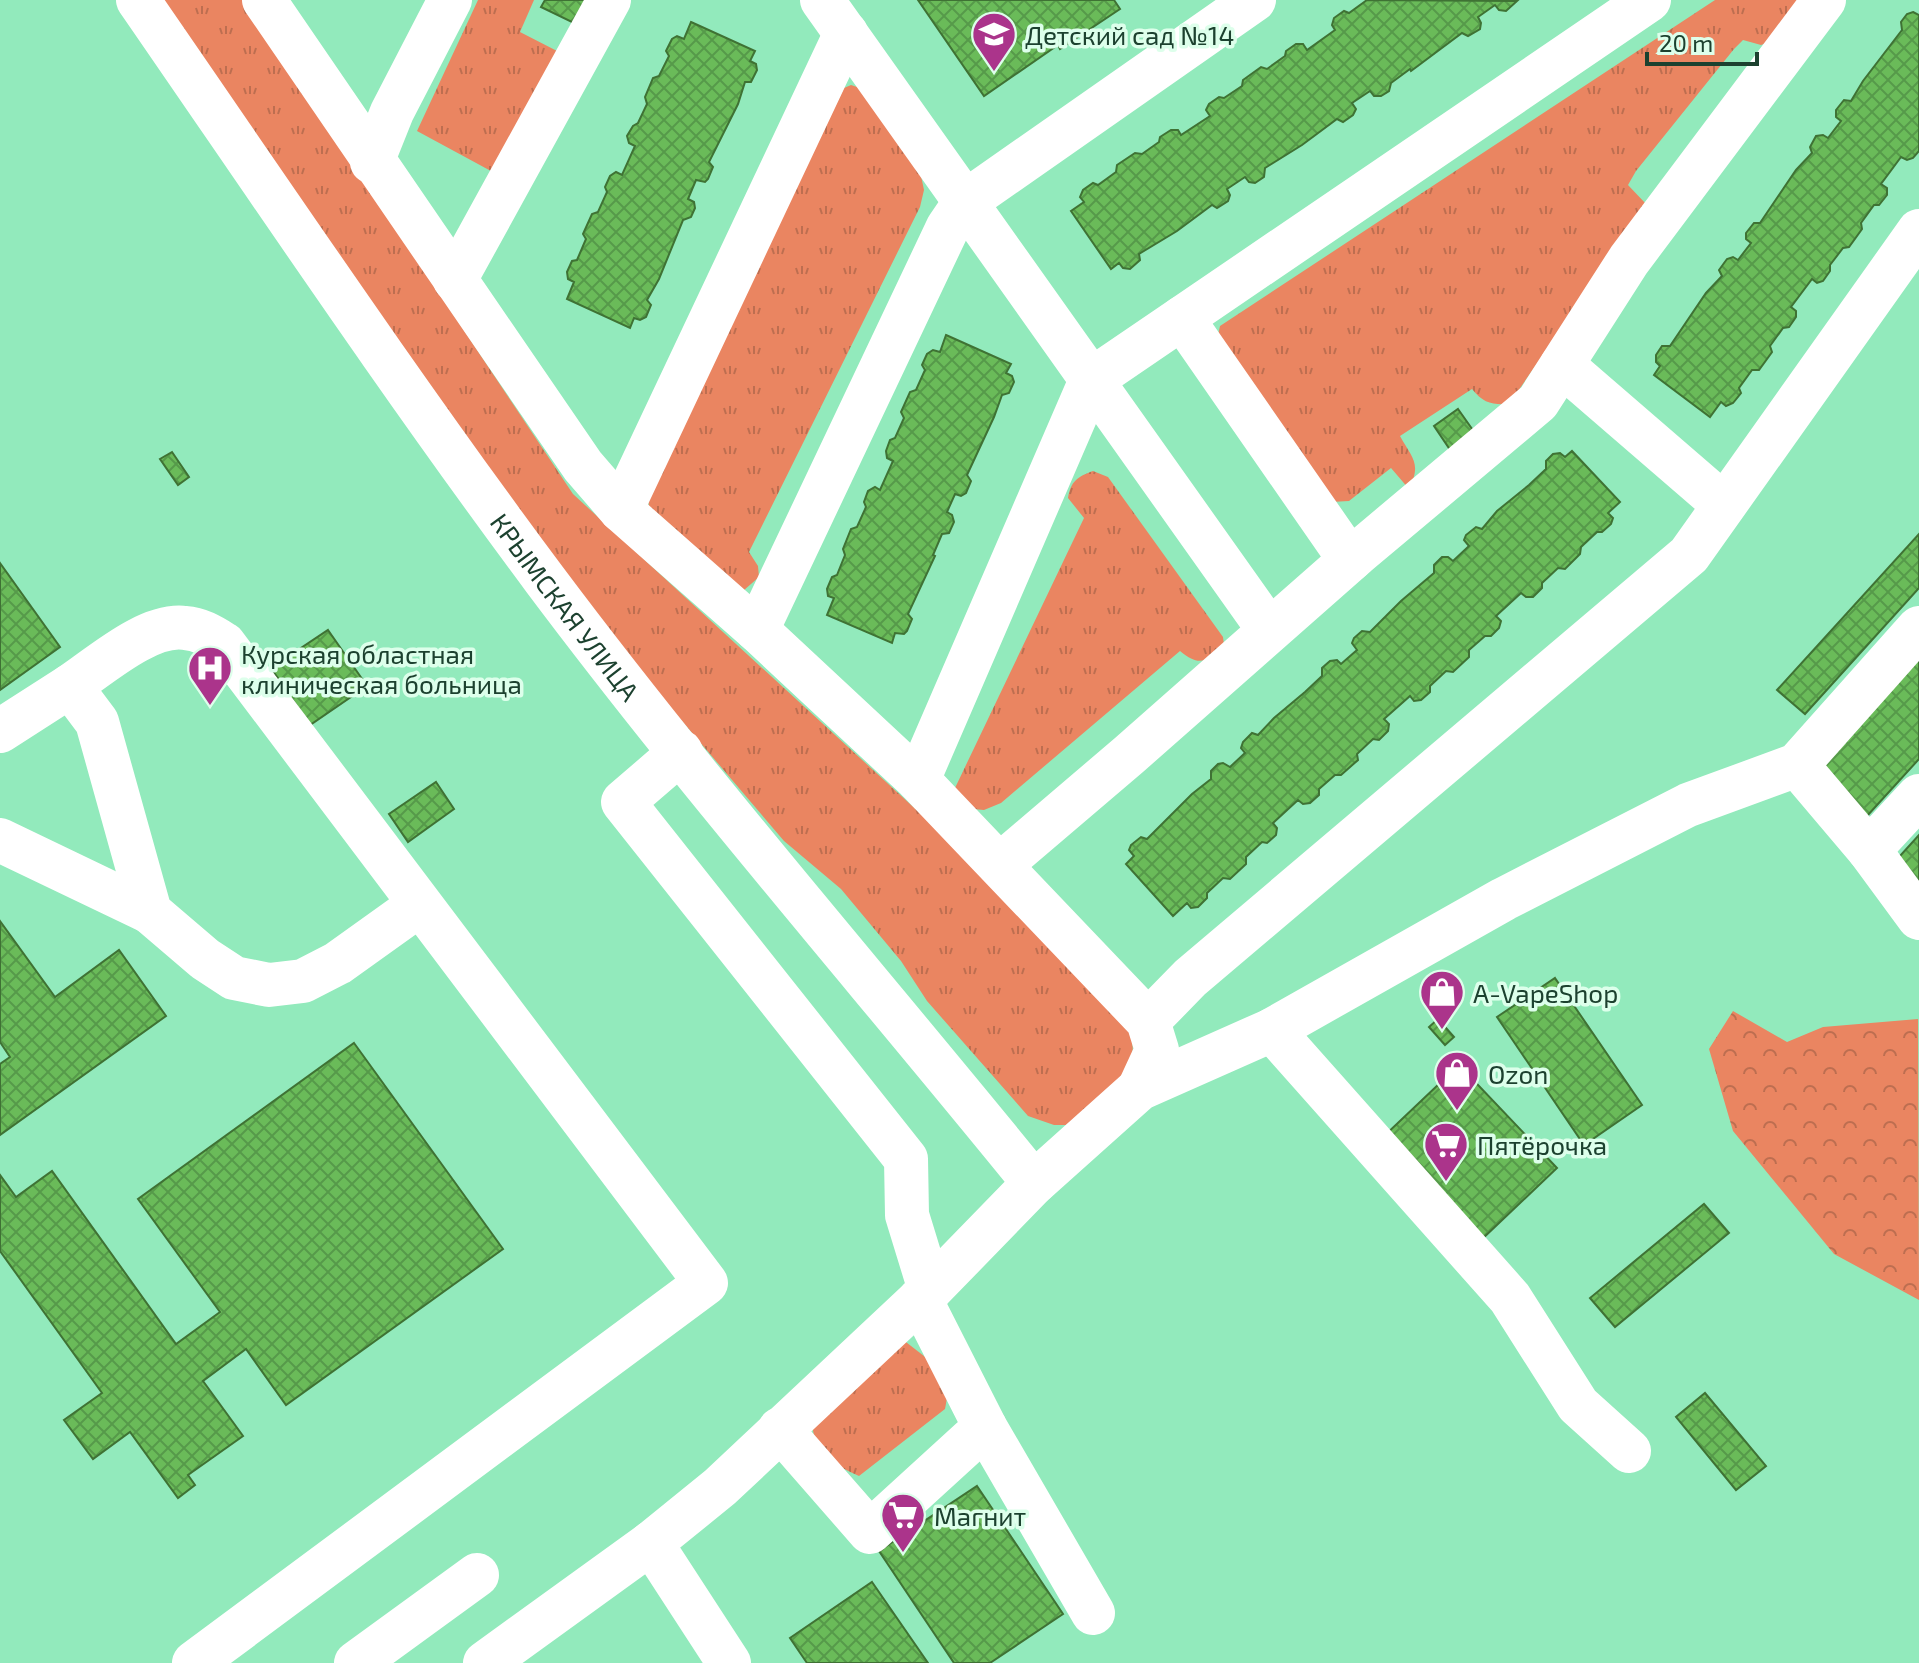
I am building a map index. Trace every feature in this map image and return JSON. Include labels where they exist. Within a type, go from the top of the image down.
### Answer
[{"type":"street","name":"КРЫМСКАЯ УЛИЦА","points":[[138,0],[413,399],[547,582],[822,928],[1034,1183]]},
{"type":"street","points":[[264,0],[583,466],[621,510],[757,630],[918,780],[1148,1021],[1157,1050],[1139,1089]]},
{"type":"street","points":[[372,162],[392,112],[450,0]]},
{"type":"street","points":[[455,280],[609,0]]},
{"type":"street","points":[[757,630],[948,227],[965,202],[1254,0]]},
{"type":"street","points":[[918,780],[1091,380],[1649,0]]},
{"type":"street","points":[[1000,865],[1350,560],[1538,402],[1629,260],[1824,0]]},
{"type":"street","points":[[621,510],[834,17]]},
{"type":"street","points":[[834,17],[1269,630]]},
{"type":"street","points":[[1148,1021],[1190,978],[1689,555],[1919,231]]},
{"type":"street","points":[[1182,318],[1350,560]]},
{"type":"street","points":[[1562,365],[1724,505]]},
{"type":"street","points":[[0,731],[158,630],[182,627],[204,632],[224,644],[706,1283],[194,1663]]},
{"type":"street","points":[[485,1663],[651,1543],[720,1487],[925,1295],[1034,1183],[1139,1089],[1272,1030],[1504,899],[1688,805],[1797,765],[1919,628]]},
{"type":"street","points":[[70,686],[97,722],[150,912]]},
{"type":"street","points":[[681,752],[623,802],[906,1159],[907,1215],[925,1295],[985,1427],[1093,1613]]},
{"type":"street","points":[[1797,765],[1869,850],[1919,918]]},
{"type":"street","points":[[1869,850],[1919,796]]},
{"type":"street","points":[[0,840],[150,912],[205,959],[234,978],[269,985],[303,981],[338,963],[419,905]]},
{"type":"street","points":[[1272,1030],[1510,1298],[1578,1405],[1629,1451]]},
{"type":"street","points":[[780,1429],[870,1532],[985,1427]]},
{"type":"street","points":[[651,1543],[729,1663]]},
{"type":"street","points":[[356,1663],[477,1575]]},
{"type":"green space","points":[[158,0],[244,0],[573,494],[947,838],[1127,1026],[1132,1058],[1127,1071],[1106,1095],[1066,1125],[1054,1125],[1028,1116],[927,1001],[901,961],[841,889],[784,841],[647,680],[568,580]]},
{"type":"green space","points":[[478,0],[534,0],[520,32],[559,52],[502,177],[417,131]]},
{"type":"green space","points":[[1715,0],[1801,0],[1774,40],[1761,45],[1743,40],[1734,49],[1636,171],[1628,185],[1647,205],[1509,404],[1488,402],[1472,389],[1400,436],[1415,467],[1409,489],[1391,468],[1349,501],[1331,502],[1217,339],[1220,326]]},
{"type":"green space","points":[[851,85],[860,88],[920,171],[924,190],[920,207],[749,552],[758,566],[759,577],[743,591],[651,514],[647,497],[844,88]]},
{"type":"green space","points":[[1093,471],[1108,477],[1223,637],[1224,645],[1198,661],[1180,651],[1001,803],[984,810],[973,809],[955,788],[1084,518],[1068,498],[1071,487],[1079,478]]},
{"type":"green space","points":[[1733,1011],[1787,1042],[1823,1027],[1918,1019],[1919,1300],[1834,1254],[1733,1131],[1709,1049]]},
{"type":"green space","points":[[902,1339],[933,1363],[949,1387],[945,1409],[859,1476],[826,1456],[816,1442],[812,1422]]},
{"type":"building","points":[[545,0],[590,0],[578,25],[541,7]]},
{"type":"building","points":[[918,0],[1114,0],[1120,9],[1060,49],[1058,45],[984,96]]},
{"type":"building","points":[[1367,0],[1517,1],[1506,11],[1499,10],[1495,5],[1478,17],[1480,29],[1468,36],[1462,33],[1391,83],[1389,91],[1381,96],[1374,96],[1370,91],[1352,103],[1356,109],[1353,115],[1343,122],[1337,119],[1265,168],[1264,177],[1255,183],[1245,177],[1227,189],[1230,195],[1228,201],[1217,208],[1212,205],[1139,254],[1140,260],[1130,269],[1123,268],[1119,263],[1111,269],[1071,211],[1084,202],[1080,197],[1083,190],[1093,183],[1098,185],[1116,172],[1117,165],[1135,153],[1142,154],[1171,130],[1178,130],[1181,135],[1210,116],[1206,110],[1209,104],[1242,86],[1243,80],[1261,67],[1267,69],[1296,44],[1303,44],[1307,50],[1335,30],[1332,25],[1334,18],[1344,11],[1349,13]]},
{"type":"building","points":[[1913,12],[1919,15],[1919,151],[1907,160],[1901,157],[1881,184],[1887,188],[1887,195],[1879,205],[1874,205],[1861,223],[1862,229],[1830,265],[1830,271],[1823,281],[1817,283],[1812,279],[1791,307],[1796,311],[1796,317],[1770,346],[1772,352],[1759,370],[1752,370],[1733,403],[1726,406],[1721,402],[1710,417],[1654,375],[1660,366],[1656,355],[1662,346],[1670,346],[1706,293],[1722,276],[1719,270],[1727,259],[1733,257],[1738,260],[1751,243],[1746,239],[1746,233],[1754,223],[1760,223],[1796,170],[1812,153],[1810,147],[1816,136],[1828,138],[1841,121],[1836,117],[1836,110],[1844,100],[1851,101],[1902,30],[1901,22]]},
{"type":"building","points":[[691,22],[755,51],[750,61],[756,64],[757,70],[751,82],[745,82],[738,104],[709,162],[713,167],[708,179],[705,182],[696,180],[688,199],[694,202],[695,208],[691,217],[683,220],[647,300],[651,305],[646,317],[640,320],[634,318],[630,328],[567,299],[574,282],[568,279],[567,272],[572,261],[577,260],[586,239],[583,234],[592,214],[598,212],[610,176],[616,172],[622,175],[635,146],[629,143],[627,136],[638,123],[647,104],[645,97],[653,78],[659,76],[669,56],[666,51],[672,39],[677,36],[684,39]]},
{"type":"building","points":[[946,335],[1011,364],[1006,373],[1012,376],[1014,382],[1009,393],[1002,395],[967,475],[971,481],[966,493],[961,496],[955,494],[947,512],[954,522],[949,533],[942,534],[908,614],[912,619],[907,631],[904,634],[895,633],[892,643],[827,615],[834,598],[828,596],[827,589],[845,555],[843,549],[851,529],[857,527],[866,507],[864,502],[868,491],[875,487],[880,490],[893,461],[887,458],[886,451],[904,418],[901,412],[910,392],[916,390],[925,370],[922,365],[927,354],[933,350],[940,352]]},
{"type":"building","points":[[1458,409],[1482,443],[1457,460],[1434,426]]},
{"type":"building","points":[[1572,451],[1620,502],[1608,513],[1613,518],[1611,524],[1581,547],[1580,554],[1565,569],[1558,568],[1533,597],[1521,593],[1496,616],[1501,621],[1499,628],[1469,650],[1469,657],[1453,672],[1446,671],[1421,700],[1414,701],[1410,696],[1384,719],[1389,724],[1388,731],[1379,740],[1373,739],[1357,754],[1358,760],[1319,789],[1319,795],[1310,803],[1303,804],[1298,800],[1273,823],[1277,828],[1276,835],[1267,843],[1262,842],[1246,857],[1246,864],[1230,879],[1223,878],[1198,907],[1191,908],[1187,903],[1173,916],[1126,864],[1134,856],[1129,850],[1131,845],[1141,837],[1147,839],[1211,779],[1211,771],[1218,764],[1230,767],[1245,753],[1241,748],[1243,742],[1252,733],[1258,735],[1305,692],[1322,676],[1322,668],[1330,661],[1337,660],[1341,664],[1357,650],[1352,643],[1354,638],[1362,631],[1370,632],[1434,573],[1434,565],[1442,557],[1453,561],[1469,546],[1464,540],[1466,535],[1476,527],[1482,529],[1497,511],[1546,469],[1546,461],[1553,454],[1560,453],[1565,457]]},
{"type":"building","points":[[172,452],[189,477],[178,485],[160,459]]},
{"type":"building","points":[[1919,534],[1919,588],[1805,714],[1777,690]]},
{"type":"building","points":[[0,563],[60,647],[0,690]]},
{"type":"building","points":[[328,630],[367,686],[310,725],[271,668]]},
{"type":"building","points":[[1919,659],[1919,759],[1867,816],[1817,771]]},
{"type":"building","points":[[436,782],[454,809],[408,842],[389,814]]},
{"type":"building","points":[[1919,835],[1919,893],[1890,867]]},
{"type":"building","points":[[0,921],[55,997],[119,950],[166,1016],[0,1135],[0,1064],[10,1057],[0,1042]]},
{"type":"building","points":[[1555,978],[1642,1105],[1584,1145],[1497,1017]]},
{"type":"building","points":[[1438,1019],[1454,1037],[1445,1045],[1429,1027]]},
{"type":"building","points":[[354,1043],[503,1249],[286,1405],[246,1349],[203,1381],[243,1436],[188,1475],[195,1485],[178,1498],[130,1432],[93,1459],[64,1420],[102,1393],[0,1251],[0,1175],[16,1197],[52,1171],[176,1344],[220,1312],[138,1199]]},
{"type":"building","points":[[1459,1065],[1557,1168],[1480,1241],[1382,1138]]},
{"type":"building","points":[[1704,1204],[1729,1233],[1615,1327],[1590,1298]]},
{"type":"building","points":[[1705,1393],[1766,1466],[1736,1490],[1676,1417]]},
{"type":"building","points":[[977,1486],[1063,1614],[990,1663],[954,1663],[879,1551]]},
{"type":"building","points":[[872,1582],[928,1663],[807,1663],[790,1638]]},
{"type":"place","name":"Детский сад №14","points":[[994,73]]},
{"type":"place","name":"Курская областная клиническая больница","points":[[210,707]]},
{"type":"place","name":"A-VapeShop","points":[[1442,1031]]},
{"type":"place","name":"Ozon","points":[[1457,1112]]},
{"type":"place","name":"Пятёрочка","points":[[1446,1183]]},
{"type":"place","name":"Магнит","points":[[903,1554]]}]
